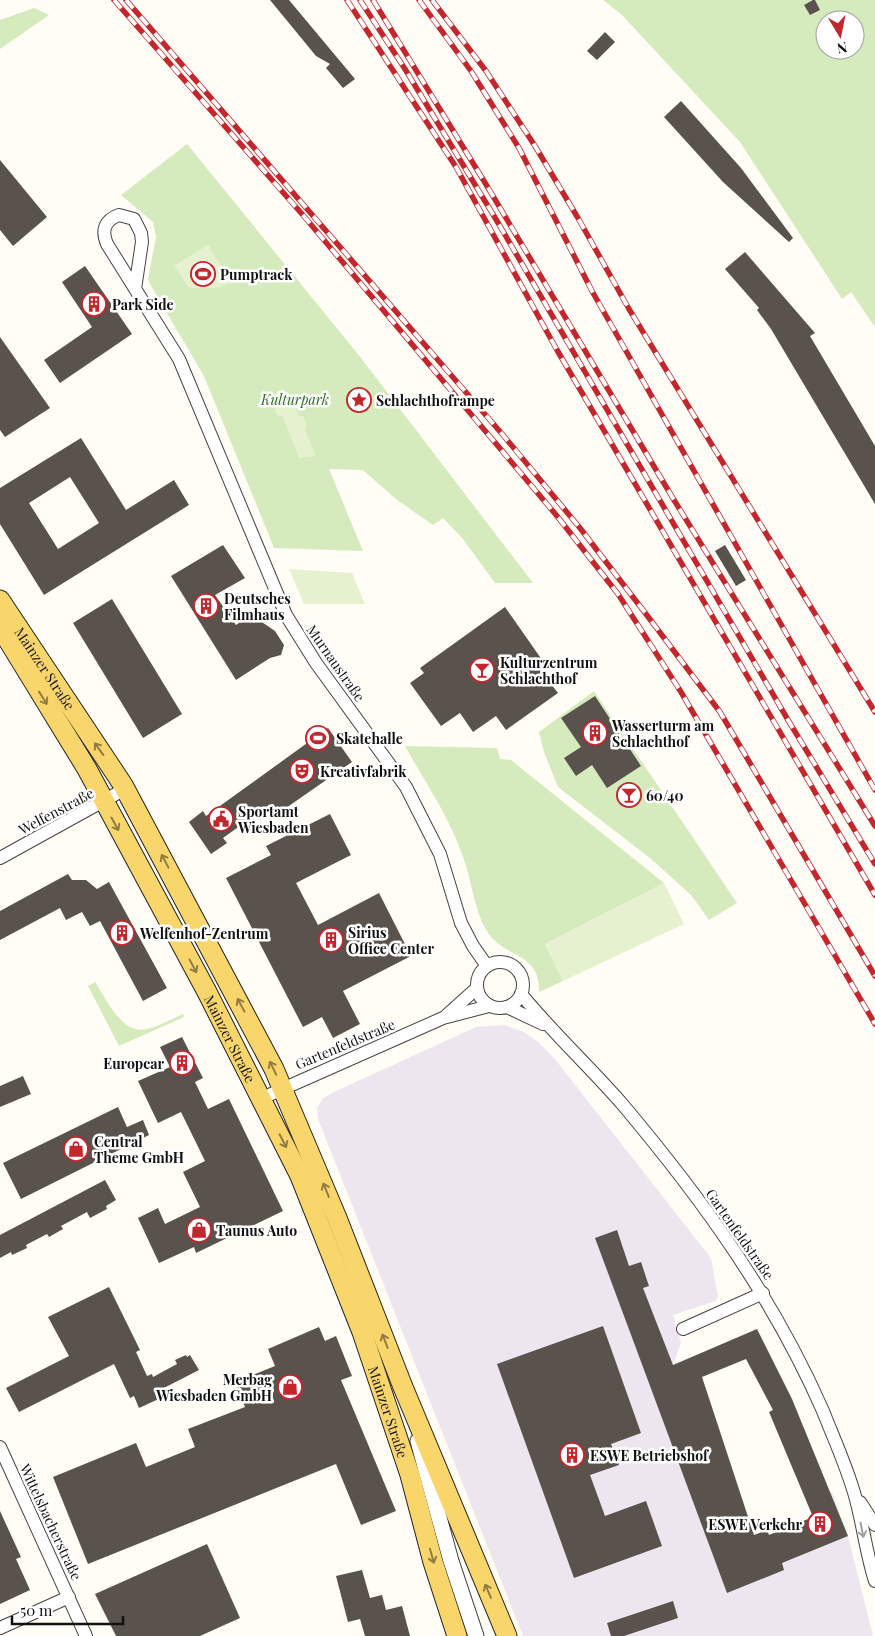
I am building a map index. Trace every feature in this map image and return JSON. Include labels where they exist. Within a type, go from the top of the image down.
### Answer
[{"type":"main road","name":"Mainzer Straße","points":[[0,600],[125,789],[283,1088],[337,1218],[402,1387],[507,1636]]},
{"type":"main road","name":"Mainzer Straße","points":[[0,627],[82,761],[207,992],[292,1159],[339,1271],[410,1475],[433,1562],[457,1636]]},
{"type":"street","name":"Murnaustraße","points":[[135,289],[142,234],[134,219],[119,215],[106,223],[103,233],[104,238],[135,289],[180,360],[286,615],[316,663],[406,787],[440,854],[461,922],[473,946],[487,966]]},
{"type":"street","name":"Welfenstraße","points":[[0,858],[125,789]]},
{"type":"street","points":[[505,963],[517,970],[522,981],[521,994],[507,1007],[489,1006],[480,997],[476,988],[480,974],[487,966],[505,963]]},
{"type":"street","name":"Gartenfeldstraße","points":[[443,1018],[476,988]]},
{"type":"street","name":"Gartenfeldstraße","points":[[521,994],[546,1025],[568,1045],[622,1104],[663,1154],[725,1235],[763,1294],[788,1338],[822,1410],[855,1496],[875,1580]]},
{"type":"street","name":"Gartenfeldstraße","points":[[260,1099],[443,1018],[489,1006]]},
{"type":"street","name":"Gartenfeldstraße","points":[[507,1007],[546,1025]]},
{"type":"street","points":[[683,1329],[763,1294]]},
{"type":"street","name":"Mainzer Straße","points":[[402,1387],[452,1561],[476,1636]]},
{"type":"street","name":"Wittelsbacherstraße","points":[[0,1447],[86,1636]]},
{"type":"street","name":"Mainzer Straße","points":[[410,1475],[452,1561]]},
{"type":"street","name":"Gartenfeldstraße","points":[[855,1496],[875,1525]]},
{"type":"street","points":[[0,1628],[69,1597]]},
{"type":"shaded area","points":[[504,1025],[524,1032],[538,1042],[554,1058],[711,1258],[718,1296],[716,1301],[673,1315],[681,1343],[673,1365],[693,1396],[707,1392],[754,1535],[767,1530],[770,1535],[818,1515],[813,1500],[832,1492],[848,1536],[873,1636],[523,1636],[318,1119],[317,1108],[323,1098],[336,1091],[476,1027]]},
{"type":"green space","points":[[603,0],[875,0],[875,327],[851,292],[842,299],[740,142],[621,14]]},
{"type":"green space","points":[[34,8],[49,15],[0,49],[0,20]]},
{"type":"green space","name":"Kulturpark","points":[[187,144],[361,358],[533,583],[495,583],[463,539],[443,518],[433,525],[397,500],[363,470],[329,469],[363,551],[274,548],[204,376],[148,279],[156,237],[153,222],[121,195]]},
{"type":"green space","name":"Pumptrack","points":[[208,245],[232,283],[215,288],[189,288],[174,266]]},
{"type":"green space","points":[[291,397],[299,416],[303,416],[307,427],[305,430],[316,456],[299,458],[282,415],[278,416],[275,410],[283,401]]},
{"type":"green space","points":[[289,569],[352,573],[365,604],[304,604]]},
{"type":"green space","points":[[594,691],[737,903],[709,920],[691,895],[650,858],[558,787],[544,752],[539,732]]},
{"type":"green space","points":[[405,746],[497,748],[500,759],[511,760],[664,883],[545,944],[563,981],[539,992],[538,979],[534,970],[521,957],[495,941],[483,924],[458,843],[444,814]]},
{"type":"green space","points":[[664,883],[684,924],[563,981],[545,944]]},
{"type":"green space","points":[[95,982],[115,1014],[129,1026],[147,1029],[183,1014],[184,1017],[119,1046],[88,986]]},
{"type":"building","points":[[270,0],[289,0],[355,79],[343,88],[326,68],[330,64],[316,56]]},
{"type":"building","points":[[815,0],[820,10],[815,10],[815,12],[810,15],[804,5]]},
{"type":"building","points":[[605,32],[615,42],[597,60],[587,51]]},
{"type":"building","points":[[681,101],[741,168],[793,238],[789,242],[723,182],[664,117]]},
{"type":"building","points":[[0,160],[47,217],[13,246],[0,230]]},
{"type":"building","points":[[745,252],[815,333],[810,336],[875,446],[875,504],[771,329],[757,310],[759,308],[725,269]]},
{"type":"building","name":"Park Side","points":[[85,266],[132,334],[60,383],[44,360],[92,327],[62,282]]},
{"type":"building","points":[[0,337],[50,408],[5,437],[0,430]]},
{"type":"building","points":[[81,438],[126,510],[174,480],[189,505],[44,595],[0,524],[0,488]],"holes":[[[70,477],[99,523],[58,549],[29,503]]]},
{"type":"building","name":"Deutsches Filmhaus","points":[[223,545],[245,578],[215,595],[236,625],[246,618],[256,618],[275,631],[284,645],[281,655],[270,658],[236,680],[171,576]]},
{"type":"building","points":[[725,545],[746,580],[736,586],[715,551]]},
{"type":"building","points":[[112,599],[182,714],[143,738],[73,623]]},
{"type":"building","name":"Kulturzentrum Schlachthof","points":[[505,607],[547,667],[541,671],[558,693],[506,730],[496,716],[473,732],[460,713],[441,726],[410,683],[424,673],[420,668]]},
{"type":"building","name":"Wasserturm am Schlachthof","points":[[595,696],[641,766],[607,788],[592,765],[576,776],[564,758],[581,747],[561,718]]},
{"type":"building","name":"Kreativfabrik","points":[[328,728],[352,762],[276,815],[269,805],[223,838],[227,843],[211,854],[189,822],[203,811],[206,816]]},
{"type":"building","name":"Sirius Office Center","points":[[330,814],[351,855],[296,883],[318,925],[379,893],[411,956],[343,991],[360,1024],[333,1038],[322,1017],[303,1027],[226,878],[271,855],[266,846]]},
{"type":"building","name":"Welfenhof-Zentrum","points":[[68,874],[72,880],[86,880],[97,889],[109,882],[167,988],[143,1001],[100,921],[90,926],[82,912],[66,920],[60,908],[0,940],[0,911]]},
{"type":"building","points":[[182,1037],[203,1078],[195,1082],[208,1109],[229,1099],[283,1211],[196,1253],[194,1247],[159,1263],[138,1218],[158,1208],[165,1224],[200,1207],[183,1172],[205,1161],[181,1112],[158,1123],[138,1081],[170,1067],[160,1047]]},
{"type":"building","points":[[23,1076],[31,1094],[0,1107],[0,1086]]},
{"type":"building","name":"Central Theme GmbH","points":[[118,1107],[127,1127],[143,1120],[149,1135],[21,1199],[3,1163]]},
{"type":"building","points":[[105,1180],[116,1200],[106,1206],[107,1209],[90,1218],[87,1212],[61,1226],[63,1229],[49,1237],[47,1234],[26,1245],[27,1248],[12,1255],[11,1252],[0,1258],[0,1235]]},
{"type":"building","points":[[617,1230],[629,1266],[641,1262],[649,1286],[643,1288],[673,1365],[757,1329],[792,1399],[848,1536],[782,1563],[784,1570],[727,1593],[595,1238]],"holes":[[[746,1359],[773,1410],[769,1412],[813,1517],[769,1535],[767,1530],[754,1535],[702,1377]]]},
{"type":"building","points":[[109,1287],[140,1350],[136,1352],[147,1376],[152,1374],[153,1377],[177,1364],[175,1360],[186,1355],[187,1357],[190,1355],[199,1370],[160,1390],[163,1397],[139,1408],[134,1396],[130,1398],[114,1364],[19,1412],[6,1388],[69,1356],[48,1317]]},
{"type":"building","name":"ESWE Betriebshof","points":[[603,1326],[641,1433],[611,1444],[619,1465],[590,1475],[605,1516],[646,1501],[662,1546],[574,1578],[497,1364]]},
{"type":"building","points":[[319,1327],[325,1341],[336,1336],[352,1376],[341,1380],[396,1511],[361,1525],[336,1464],[88,1564],[53,1477],[136,1443],[146,1467],[195,1447],[188,1429],[245,1407],[235,1382],[275,1366],[268,1349]]},
{"type":"building","points":[[0,1511],[21,1557],[16,1559],[30,1590],[0,1604]]},
{"type":"building","points":[[207,1544],[240,1618],[200,1636],[116,1636],[95,1594]]},
{"type":"building","points":[[362,1570],[370,1598],[382,1595],[386,1610],[402,1606],[410,1636],[365,1636],[360,1619],[348,1622],[336,1576]]},
{"type":"building","points":[[673,1601],[678,1618],[624,1636],[611,1636],[607,1623]]},
{"type":"railway","points":[[114,0],[302,214],[557,516],[618,594],[681,692],[875,1024]]},
{"type":"railway","points":[[126,0],[503,435],[580,528],[646,614],[720,712],[875,976]]},
{"type":"railway","points":[[347,0],[456,167],[557,350],[875,895]]},
{"type":"railway","points":[[360,0],[405,69],[497,221],[788,720],[875,864]]},
{"type":"railway","points":[[373,0],[487,186],[674,500],[875,826]]},
{"type":"railway","points":[[419,0],[471,71],[519,148],[592,291],[875,790]]},
{"type":"railway","points":[[432,0],[486,71],[535,146],[629,309],[875,712]]},
{"type":"place","name":"Pumptrack","points":[[203,274]]},
{"type":"place","name":"Park Side","points":[[94,304]]},
{"type":"place","name":"Schlachthoframpe","points":[[359,400]]},
{"type":"place","name":"Deutsches Filmhaus","points":[[206,606]]},
{"type":"place","name":"Kulturzentrum Schlachthof","points":[[482,670]]},
{"type":"place","name":"Wasserturm am Schlachthof","points":[[595,733]]},
{"type":"place","name":"Skatehalle","points":[[318,738]]},
{"type":"place","name":"Kreativfabrik","points":[[302,771]]},
{"type":"place","name":"60/40","points":[[629,795]]},
{"type":"place","name":"Sportamt Wiesbaden","points":[[221,819]]},
{"type":"place","name":"Welfenhof-Zentrum","points":[[122,933]]},
{"type":"place","name":"Sirius Office Center","points":[[331,940]]},
{"type":"place","name":"Europcar","points":[[182,1063]]},
{"type":"place","name":"Central Theme GmbH","points":[[76,1149]]},
{"type":"place","name":"Taunus Auto","points":[[199,1230]]},
{"type":"place","name":"Merbag Wiesbaden GmbH","points":[[290,1387]]},
{"type":"place","name":"ESWE Betriebshof","points":[[572,1455]]},
{"type":"place","name":"ESWE Verkehr","points":[[820,1524]]}]
